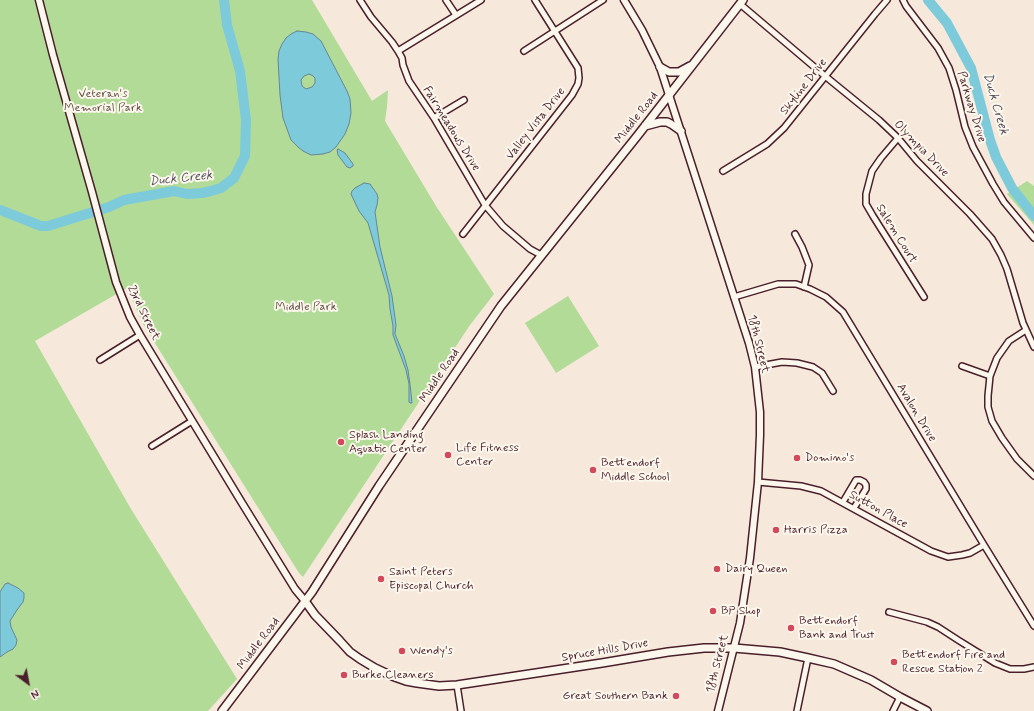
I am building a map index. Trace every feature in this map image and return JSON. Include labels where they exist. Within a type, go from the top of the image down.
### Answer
[{"type":"main road","name":"Middle Road","points":[[222,711],[312,592],[379,486],[501,306],[645,126],[741,2]]},
{"type":"main road","points":[[660,67],[670,72],[679,72],[692,65]]},
{"type":"main road","points":[[645,126],[660,122],[667,122],[681,131]]},
{"type":"main road","name":"Spruce Hills Drive","points":[[305,601],[350,652],[375,668],[406,681],[439,686],[457,685],[602,664],[668,652],[704,648],[734,648],[780,652],[834,664],[871,680],[927,711]]},
{"type":"street","name":"23rd Street","points":[[39,0],[116,282],[130,317],[140,336],[295,589],[305,601]]},
{"type":"street","name":"Fairmeadows Drive","points":[[360,0],[371,17],[398,51],[402,58],[409,81],[434,118],[485,204],[503,226],[530,249],[541,255]]},
{"type":"street","points":[[446,0],[456,15]]},
{"type":"street","points":[[398,51],[481,0]]},
{"type":"street","name":"Valley Vista Drive","points":[[463,234],[485,204],[572,95],[578,84],[578,68],[535,0]]},
{"type":"street","points":[[524,51],[602,0]]},
{"type":"street","name":"18th Street","points":[[624,0],[642,30],[660,67],[749,343],[755,367],[760,412],[758,482],[748,572],[740,622],[718,711]]},
{"type":"street","name":"Skyline Drive","points":[[723,171],[767,144],[779,134],[887,0]]},
{"type":"street","name":"Parkway Drive","points":[[903,0],[938,48],[949,68],[965,127],[973,147],[993,184],[1004,202],[1034,238]]},
{"type":"street","name":"Olympia Drive","points":[[741,2],[825,76],[879,120],[898,138],[917,162],[970,214],[992,239],[1007,269],[1022,323],[1034,347]]},
{"type":"street","points":[[434,118],[464,100]]},
{"type":"street","name":"Salem Court","points":[[898,138],[872,171],[866,194],[866,204],[924,297]]},
{"type":"street","points":[[795,234],[809,265],[804,287]]},
{"type":"street","name":"Avalon Drive","points":[[734,297],[778,284],[796,284],[826,297],[843,312],[1034,626]]},
{"type":"street","points":[[1026,330],[1009,342],[996,358],[990,376],[988,407],[992,421],[1002,438],[1017,459],[1034,476]]},
{"type":"street","points":[[100,360],[140,336]]},
{"type":"street","points":[[755,367],[782,362],[797,363],[813,367],[822,373],[833,391]]},
{"type":"street","points":[[962,366],[990,376]]},
{"type":"street","points":[[152,446],[192,421]]},
{"type":"street","points":[[843,502],[856,480],[864,482],[866,489],[854,508]]},
{"type":"street","name":"Sutton Place","points":[[758,482],[801,486],[821,491],[930,551],[948,557],[970,553],[984,545]]},
{"type":"street","points":[[889,612],[927,622],[938,627],[995,663],[1010,669],[1034,667]]},
{"type":"street","points":[[797,711],[808,658]]},
{"type":"street","points":[[457,685],[461,711]]},
{"type":"street","points":[[892,711],[900,697]]},
{"type":"green space","points":[[0,0],[312,0],[372,101],[388,90],[385,121],[436,206],[494,294],[470,325],[303,577],[299,573],[143,324],[127,288],[35,341],[131,509],[237,679],[208,711],[0,711]]},
{"type":"green space","points":[[1027,181],[1034,186],[1034,225],[1007,194]]},
{"type":"green space","points":[[568,296],[599,346],[556,373],[525,323]]},
{"type":"water","points":[[297,31],[306,32],[313,34],[321,41],[350,99],[351,113],[349,124],[345,134],[336,147],[330,152],[311,155],[303,151],[291,140],[283,118],[278,59],[282,44],[291,34]],"holes":[[[309,74],[315,78],[315,83],[312,87],[306,89],[302,86],[301,80],[304,76]]]},
{"type":"water","points":[[338,149],[345,153],[353,166],[350,168],[347,167],[338,155]]},
{"type":"water","points":[[364,183],[370,184],[378,198],[375,212],[380,247],[392,296],[396,325],[395,334],[408,370],[412,403],[409,402],[409,384],[406,370],[393,335],[389,295],[368,223],[359,211],[351,194],[355,188]]},
{"type":"water","points":[[8,583],[24,593],[24,598],[23,602],[10,621],[17,640],[16,645],[13,649],[0,657],[0,592],[5,584]]},
{"type":"waterway","name":"Duck Creek","points":[[0,210],[41,226],[48,226],[109,207],[124,200],[174,191],[187,194],[211,191],[221,188],[234,178],[245,156],[246,120],[240,71],[227,25],[224,0]]},
{"type":"waterway","name":"Duck Creek","points":[[928,0],[947,23],[971,68],[996,157],[1012,188],[1034,216]]},
{"type":"place","name":"Splash Landing Aquatic Center","points":[[341,442]]},
{"type":"place","name":"Life Fitness Center","points":[[448,455]]},
{"type":"place","name":"Domino's","points":[[797,458]]},
{"type":"place","name":"Bettendorf Middle School","points":[[593,470]]},
{"type":"place","name":"Harris Pizza","points":[[776,530]]},
{"type":"place","name":"Dairy Queen","points":[[717,569]]},
{"type":"place","name":"Saint Peters Episcopal Church","points":[[381,579]]},
{"type":"place","name":"BP Shop","points":[[713,611]]},
{"type":"place","name":"Bettendorf Bank and Trust","points":[[791,628]]},
{"type":"place","name":"Wendy's","points":[[402,651]]},
{"type":"place","name":"Bettendorf Fire and Rescue Station 2","points":[[894,662]]},
{"type":"place","name":"Burke Cleaners","points":[[344,675]]},
{"type":"place","name":"Great Southern Bank","points":[[676,696]]},
{"type":"park label","name":"Veteran's Memorial Park","points":[[103,101]]},
{"type":"park label","name":"Middle Park","points":[[306,307]]}]
